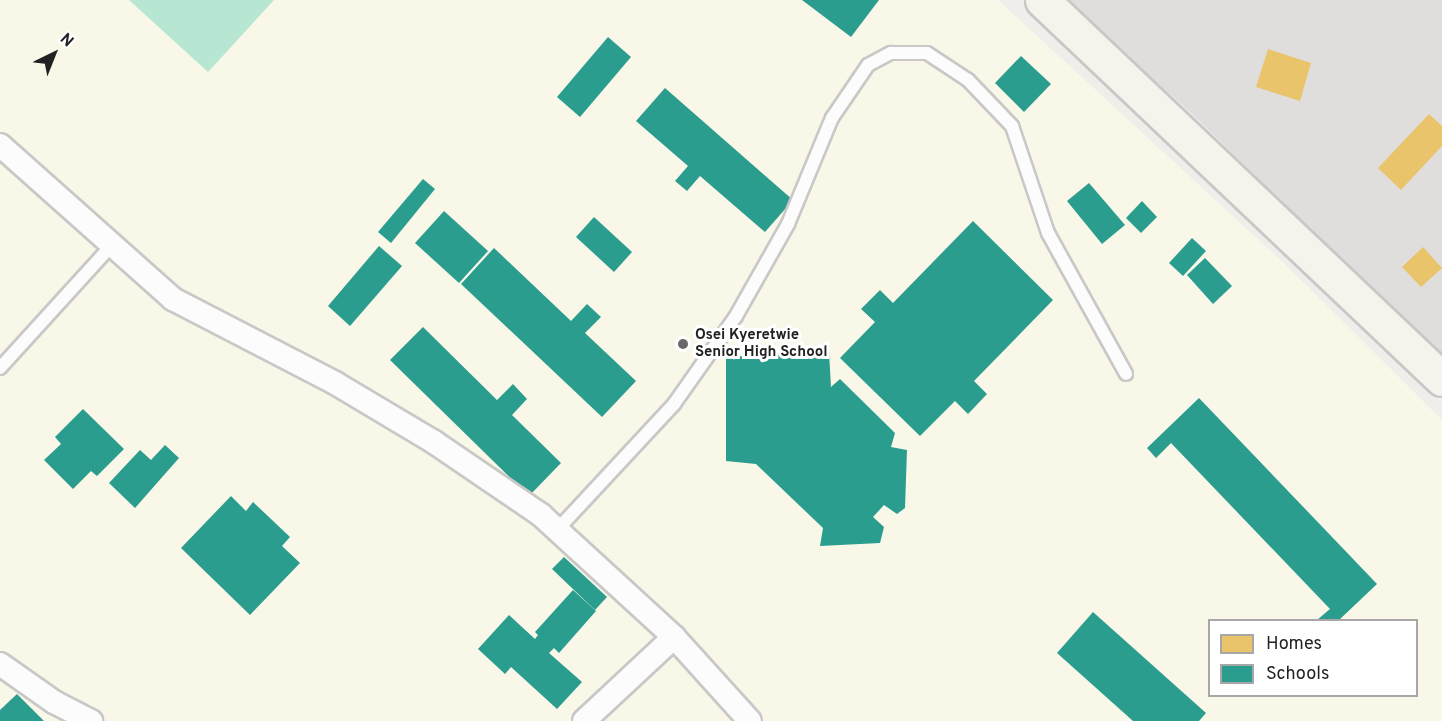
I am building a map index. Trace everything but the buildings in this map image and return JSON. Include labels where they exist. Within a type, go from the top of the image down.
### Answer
[{"type":"street","points":[[1042,0],[1442,379]]},
{"type":"street","points":[[0,145],[173,299],[335,383],[424,436],[557,530],[674,637],[750,721]]},
{"type":"street","points":[[584,721],[674,637]]},
{"type":"street","points":[[0,664],[54,702],[91,721]]},
{"type":"lane","points":[[557,530],[674,404],[729,325],[788,224],[832,118],[868,65],[891,53],[927,53],[968,80],[1012,126],[1048,233],[1126,374]]},
{"type":"lane","points":[[0,368],[112,245]]},
{"type":"shaded area","name":"Osei Kyeretwie Senior High School","points":[[0,0],[998,0],[1289,268],[1442,420],[1442,721],[0,721]]},
{"type":"shaded area","points":[[1064,0],[1442,0],[1442,368],[1372,289],[1190,112]]},
{"type":"green space","points":[[129,0],[274,0],[208,72]]},
{"type":"place","name":"Osei Kyeretwie Senior High School","points":[[683,344]]}]
